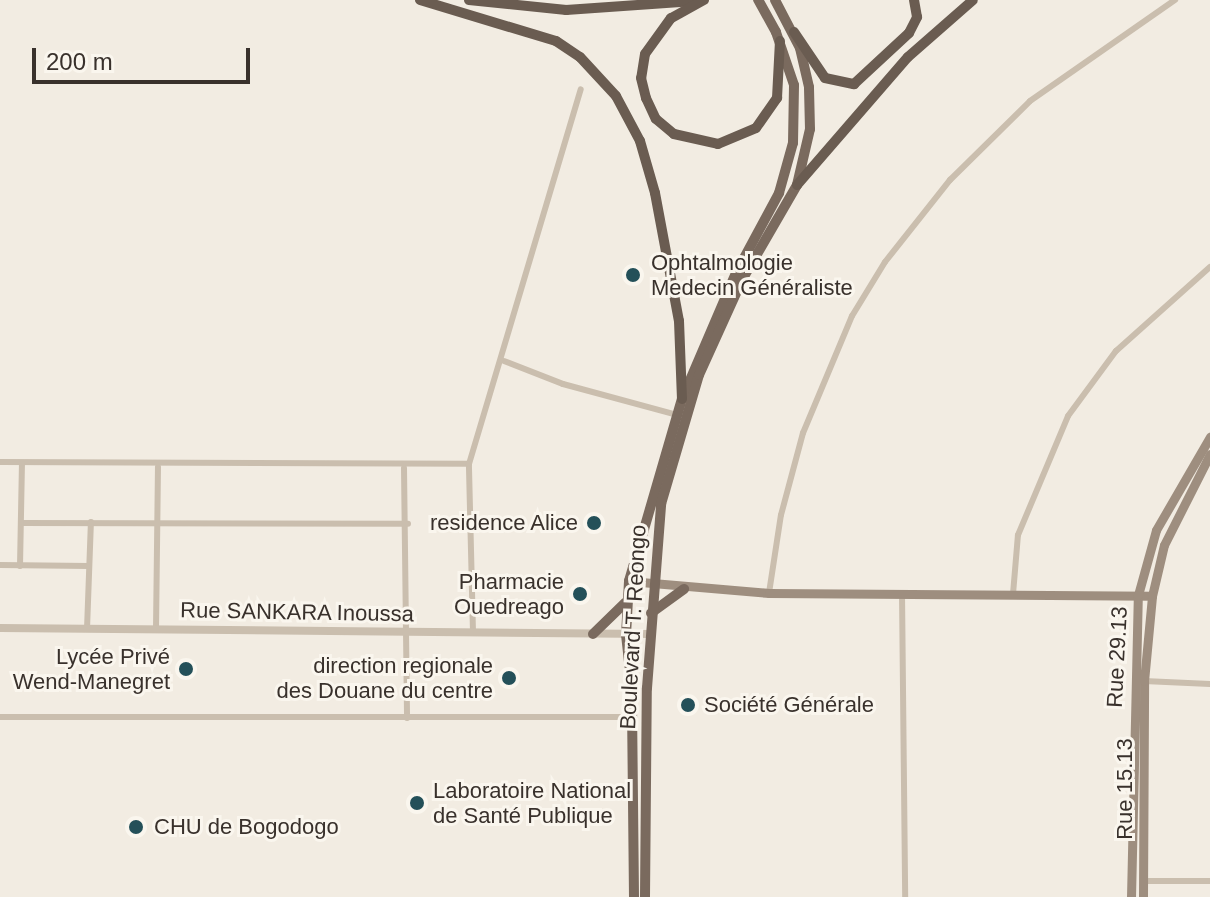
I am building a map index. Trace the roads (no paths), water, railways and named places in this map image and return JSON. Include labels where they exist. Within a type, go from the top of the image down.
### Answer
[{"type":"highway","points":[[420,0],[556,41],[580,57],[616,96],[640,141],[655,193],[679,321],[682,399]]},
{"type":"highway","points":[[469,0],[566,10],[702,0]]},
{"type":"highway","points":[[702,0],[671,18],[645,54],[641,78],[646,98],[656,119],[674,134],[718,144],[756,128],[777,98],[780,41]]},
{"type":"highway","points":[[794,32],[825,78],[854,84],[909,33],[917,17],[914,0]]},
{"type":"highway","points":[[797,185],[908,57],[973,0]]},
{"type":"main road","name":"Boulevard T. Reongo","points":[[634,897],[632,717],[626,635],[629,581],[682,399],[736,273],[779,193],[790,161],[796,108],[780,41],[758,0]]},
{"type":"main road","name":"Boulevard T. Reongo","points":[[645,897],[650,614],[661,504],[699,375],[742,280],[797,185],[807,150],[809,87],[794,32],[775,0]]},
{"type":"main road","name":"Rue 29.13","points":[[1131,897],[1138,595],[1156,530],[1210,437]]},
{"type":"main road","name":"Rue 15.13","points":[[1143,897],[1144,681],[1152,596],[1164,545],[1210,454]]},
{"type":"main road","points":[[629,581],[684,589],[769,593],[1152,596]]},
{"type":"main road","points":[[650,614],[684,589]]},
{"type":"main road","points":[[593,634],[612,621],[626,601]]},
{"type":"street","points":[[769,593],[781,515],[807,421],[852,316],[885,262],[950,180],[1030,101],[1175,0]]},
{"type":"street","points":[[473,632],[469,464],[504,361],[581,89]]},
{"type":"street","points":[[1013,594],[1018,535],[1068,416],[1116,351],[1210,267]]},
{"type":"street","points":[[504,361],[563,384],[677,415]]},
{"type":"street","points":[[0,462],[158,467],[404,468],[469,464]]},
{"type":"street","points":[[20,566],[22,464]]},
{"type":"street","points":[[156,629],[158,467]]},
{"type":"street","points":[[404,468],[408,524],[407,718]]},
{"type":"street","points":[[87,629],[91,522]]},
{"type":"street","points":[[21,523],[408,524]]},
{"type":"street","points":[[0,565],[89,566]]},
{"type":"street","points":[[902,593],[905,897]]},
{"type":"street","name":"Rue SANKARA Inoussa","points":[[0,628],[650,634]]},
{"type":"street","points":[[1144,681],[1210,684]]},
{"type":"street","points":[[0,717],[632,717]]},
{"type":"street","points":[[1143,881],[1210,881]]},
{"type":"place","name":"Ophtalmologie Medecin Généraliste","points":[[633,275]]},
{"type":"place","name":"residence Alice","points":[[594,523]]},
{"type":"place","name":"Pharmacie Ouedreago","points":[[580,594]]},
{"type":"place","name":"Lycée Privé Wend-Manegret","points":[[186,669]]},
{"type":"place","name":"direction regionale des Douane du centre","points":[[509,678]]},
{"type":"place","name":"Société Générale","points":[[688,705]]},
{"type":"place","name":"Laboratoire National de Santé Publique","points":[[417,803]]},
{"type":"place","name":"CHU de Bogodogo","points":[[136,827]]}]
